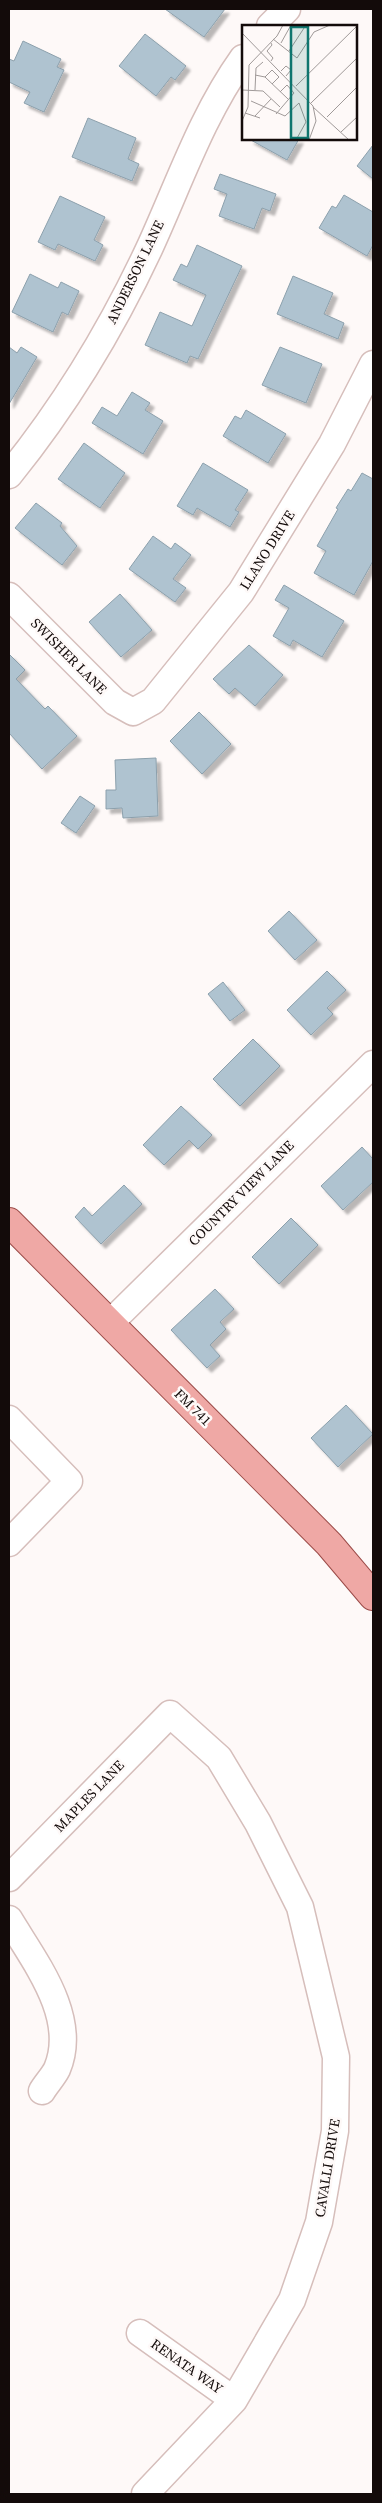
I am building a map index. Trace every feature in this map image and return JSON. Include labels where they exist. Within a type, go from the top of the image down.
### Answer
[{"type":"main road","name":"FM 741","points":[[9,1222],[322,1537],[373,1596]]},
{"type":"street","points":[[271,25],[287,9]]},
{"type":"street","name":"ANDERSON LANE","points":[[9,475],[44,429],[102,337],[149,248],[209,112],[242,60]]},
{"type":"street","name":"LLANO DRIVE","points":[[133,712],[153,701],[241,592],[332,444],[373,364]]},
{"type":"street","name":"SWISHER LANE","points":[[9,596],[115,702],[133,712]]},
{"type":"street","name":"COUNTRY VIEW LANE","points":[[110,1323],[373,1064]]},
{"type":"street","points":[[9,1419],[69,1481],[9,1543]]},
{"type":"street","name":"MAPLES LANE","points":[[9,1878],[170,1714]]},
{"type":"street","name":"CAVALLI DRIVE","points":[[145,2494],[234,2400],[292,2300],[318,2222],[335,2131],[336,2057],[300,1907],[258,1823],[219,1758],[170,1714]]},
{"type":"street","points":[[9,1919],[47,1983],[60,2017],[62,2044],[57,2068],[42,2092]]},
{"type":"street","name":"RENATA WAY","points":[[140,2333],[234,2400]]},
{"type":"building","points":[[165,9],[225,9],[204,37]]},
{"type":"building","points":[[145,34],[186,66],[175,80],[171,77],[156,96],[119,66]]},
{"type":"building","points":[[23,41],[61,59],[57,67],[64,70],[44,112],[24,103],[30,92],[9,82],[9,59],[14,61]]},
{"type":"building","points":[[88,118],[136,138],[128,159],[139,164],[132,181],[72,157]]},
{"type":"building","points":[[251,140],[298,140],[287,160]]},
{"type":"building","points":[[373,145],[373,179],[357,166]]},
{"type":"building","points":[[220,174],[276,194],[270,211],[262,208],[254,229],[219,216],[227,194],[214,189]]},
{"type":"building","points":[[344,195],[373,212],[373,245],[367,256],[319,228],[332,206],[336,208]]},
{"type":"building","points":[[60,196],[105,217],[94,240],[103,245],[95,261],[58,244],[55,250],[38,242]]},
{"type":"building","points":[[197,245],[242,266],[198,359],[190,356],[187,363],[145,345],[160,312],[192,326],[206,295],[173,280],[181,264],[187,267]]},
{"type":"building","points":[[30,274],[58,288],[61,282],[79,291],[68,315],[62,312],[53,332],[12,312]]},
{"type":"building","points":[[293,276],[333,293],[324,314],[344,323],[338,339],[277,314]]},
{"type":"building","points":[[9,347],[17,353],[21,347],[37,357],[9,404]]},
{"type":"building","points":[[280,347],[322,364],[306,403],[262,385]]},
{"type":"building","points":[[132,392],[150,403],[145,410],[163,421],[143,454],[92,423],[102,407],[117,416]]},
{"type":"building","points":[[246,410],[286,434],[268,463],[223,436],[235,416],[241,419]]},
{"type":"building","points":[[84,443],[125,473],[100,508],[58,479]]},
{"type":"building","points":[[203,463],[248,490],[235,510],[239,512],[230,527],[197,508],[193,515],[177,506]]},
{"type":"building","points":[[362,473],[373,479],[373,561],[354,595],[314,573],[326,551],[317,546],[338,509],[336,508],[348,489],[351,491]]},
{"type":"building","points":[[36,503],[62,523],[60,526],[77,546],[62,565],[15,528]]},
{"type":"building","points":[[153,536],[171,549],[175,543],[191,555],[173,579],[186,588],[175,602],[129,569]]},
{"type":"building","points":[[284,585],[344,621],[322,657],[293,640],[290,646],[273,636],[289,608],[275,600]]},
{"type":"building","points":[[120,594],[152,630],[121,657],[89,622]]},
{"type":"building","points":[[249,645],[283,675],[255,706],[235,688],[229,694],[213,679]]},
{"type":"building","points":[[9,654],[25,670],[16,679],[45,709],[48,706],[77,736],[42,769],[9,733]]},
{"type":"building","points":[[199,712],[231,744],[202,774],[170,741]]},
{"type":"building","points":[[156,758],[158,816],[123,818],[122,808],[106,809],[106,790],[116,790],[115,760]]},
{"type":"building","points":[[80,796],[95,806],[76,833],[61,823]]},
{"type":"building","points":[[289,911],[317,940],[295,960],[268,931]]},
{"type":"building","points":[[327,971],[346,990],[327,1008],[333,1014],[311,1035],[287,1010]]},
{"type":"building","points":[[223,982],[245,1010],[230,1021],[208,994]]},
{"type":"building","points":[[253,1039],[280,1066],[240,1106],[213,1079]]},
{"type":"building","points":[[181,1106],[212,1135],[198,1149],[189,1140],[164,1165],[143,1145]]},
{"type":"building","points":[[362,1147],[373,1159],[373,1182],[343,1210],[321,1186]]},
{"type":"building","points":[[124,1185],[142,1204],[101,1244],[75,1217],[84,1207],[92,1216]]},
{"type":"building","points":[[291,1218],[318,1245],[279,1284],[252,1257]]},
{"type":"building","points":[[215,1289],[234,1309],[220,1322],[226,1329],[210,1345],[220,1356],[207,1368],[171,1330]]},
{"type":"building","points":[[346,1405],[373,1434],[338,1467],[311,1438]]}]
